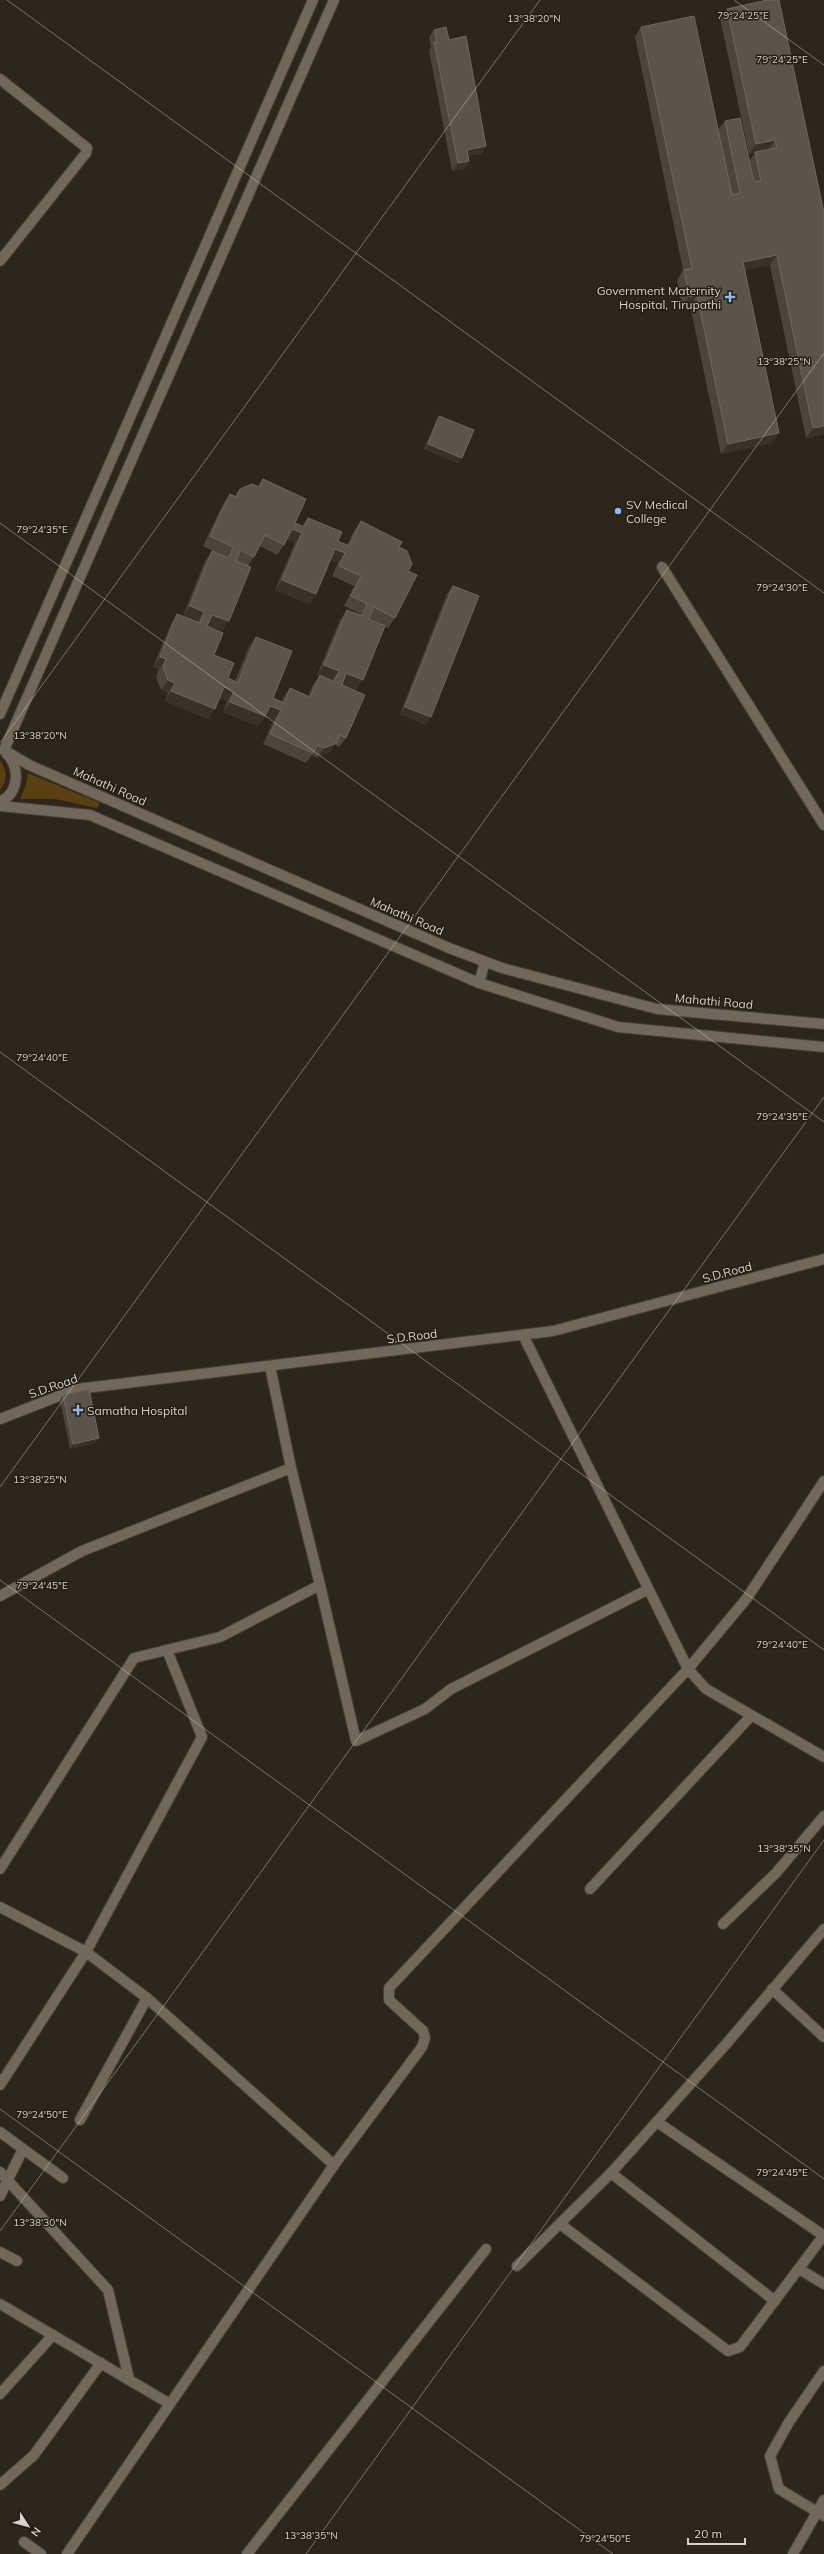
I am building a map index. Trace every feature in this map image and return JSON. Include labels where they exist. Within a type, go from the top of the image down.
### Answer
[{"type":"street","points":[[0,714],[313,0]]},
{"type":"street","points":[[0,802],[11,792],[16,781],[14,764],[2,749],[334,0]]},
{"type":"street","points":[[0,79],[87,148],[86,153],[0,262]]},
{"type":"street","points":[[662,568],[824,824]]},
{"type":"street","name":"Mahathi Road","points":[[2,749],[29,764],[230,853],[485,962],[657,1009],[824,1024]]},
{"type":"street","points":[[0,806],[90,815],[479,983],[618,1026],[824,1047]]},
{"type":"street","points":[[479,983],[485,962]]},
{"type":"street","name":"S.D.Road","points":[[0,1419],[77,1389],[553,1332],[824,1260]]},
{"type":"street","points":[[523,1335],[647,1590],[688,1669],[706,1689],[750,1716],[824,1757]]},
{"type":"street","points":[[270,1366],[291,1468],[356,1741],[425,1709],[451,1689],[647,1590]]},
{"type":"street","points":[[0,1596],[82,1551],[291,1468]]},
{"type":"street","points":[[67,2554],[334,2165],[422,2047],[425,2038],[423,2031],[389,2000],[389,1988],[688,1669],[747,1598],[824,1481]]},
{"type":"street","points":[[0,1869],[134,1658],[220,1638],[320,1585]]},
{"type":"street","points":[[0,2085],[86,1952],[202,1737],[167,1650]]},
{"type":"street","points":[[590,1889],[750,1716]]},
{"type":"street","points":[[723,1924],[776,1873],[824,1816]]},
{"type":"street","points":[[0,1907],[86,1952],[147,1998],[334,2165]]},
{"type":"street","points":[[517,2266],[611,2173],[824,1929]]},
{"type":"street","points":[[772,1990],[824,2037]]},
{"type":"street","points":[[80,2120],[147,1998]]},
{"type":"street","points":[[560,2224],[728,2351],[740,2347],[824,2235],[657,2122]]},
{"type":"street","points":[[0,2132],[63,2178]]},
{"type":"street","points":[[0,2196],[23,2149]]},
{"type":"street","points":[[0,2172],[108,2290],[129,2379]]},
{"type":"street","points":[[611,2173],[775,2301]]},
{"type":"street","points":[[247,2554],[486,2249]]},
{"type":"street","points":[[0,2252],[17,2261]]},
{"type":"street","points":[[798,2269],[824,2284]]},
{"type":"street","points":[[0,2304],[170,2404]]},
{"type":"street","points":[[0,2394],[53,2335]]},
{"type":"street","points":[[0,2485],[34,2455],[101,2363]]},
{"type":"street","points":[[820,2513],[779,2489],[770,2456],[789,2422],[824,2371]]},
{"type":"street","points":[[793,2554],[820,2513],[824,2500]]},
{"type":"street","points":[[24,2542],[41,2554]]},
{"type":"shaded area","points":[[0,760],[6,775],[3,786],[0,790]]},
{"type":"shaded area","points":[[28,773],[100,803],[97,808],[55,799],[20,799],[26,785]]},
{"type":"building","points":[[767,0],[779,0],[824,213],[824,426],[813,428],[777,255],[743,262],[779,433],[728,444],[697,295],[689,297],[684,270],[692,268],[641,27],[694,16],[732,195],[740,193],[725,121],[740,118],[754,182],[761,181],[755,152],[777,148],[775,140],[756,144],[727,9]]},
{"type":"building","points":[[446,27],[449,40],[466,36],[486,146],[467,150],[469,161],[458,163],[434,42],[437,42],[434,30]]},
{"type":"building","points":[[439,416],[474,430],[462,458],[428,444]]},
{"type":"building","points":[[263,479],[306,499],[295,523],[304,527],[308,518],[342,532],[338,541],[349,546],[361,521],[402,542],[399,547],[407,551],[412,564],[408,571],[417,575],[395,618],[374,607],[369,619],[385,626],[363,680],[346,673],[342,685],[365,695],[346,738],[340,735],[337,743],[324,748],[317,745],[313,753],[270,734],[281,710],[270,706],[265,716],[230,702],[234,691],[224,687],[215,709],[171,691],[175,683],[168,680],[163,667],[166,659],[160,657],[177,614],[200,623],[204,612],[190,606],[212,551],[229,558],[233,547],[210,536],[230,494],[236,497],[240,489],[252,484],[259,487]],"holes":[[[292,529],[302,533],[282,580],[316,594],[335,549],[345,553],[339,566],[361,576],[351,596],[367,604],[362,616],[347,610],[324,665],[339,671],[334,682],[320,675],[310,697],[290,688],[284,703],[273,698],[292,651],[256,637],[238,683],[228,678],[234,663],[214,655],[223,633],[207,626],[212,615],[229,621],[251,567],[236,561],[240,550],[254,557],[265,535],[284,545]]]},
{"type":"building","points":[[453,586],[479,596],[431,717],[405,707]]},
{"type":"building","points":[[89,1389],[99,1438],[73,1444],[63,1395]]},
{"type":"place","name":"Government Maternity Hospital, Tirupathi","points":[[730,297]]},
{"type":"place","name":"SV Medical College","points":[[618,511]]},
{"type":"place","name":"Samatha Hospital","points":[[78,1410]]}]
